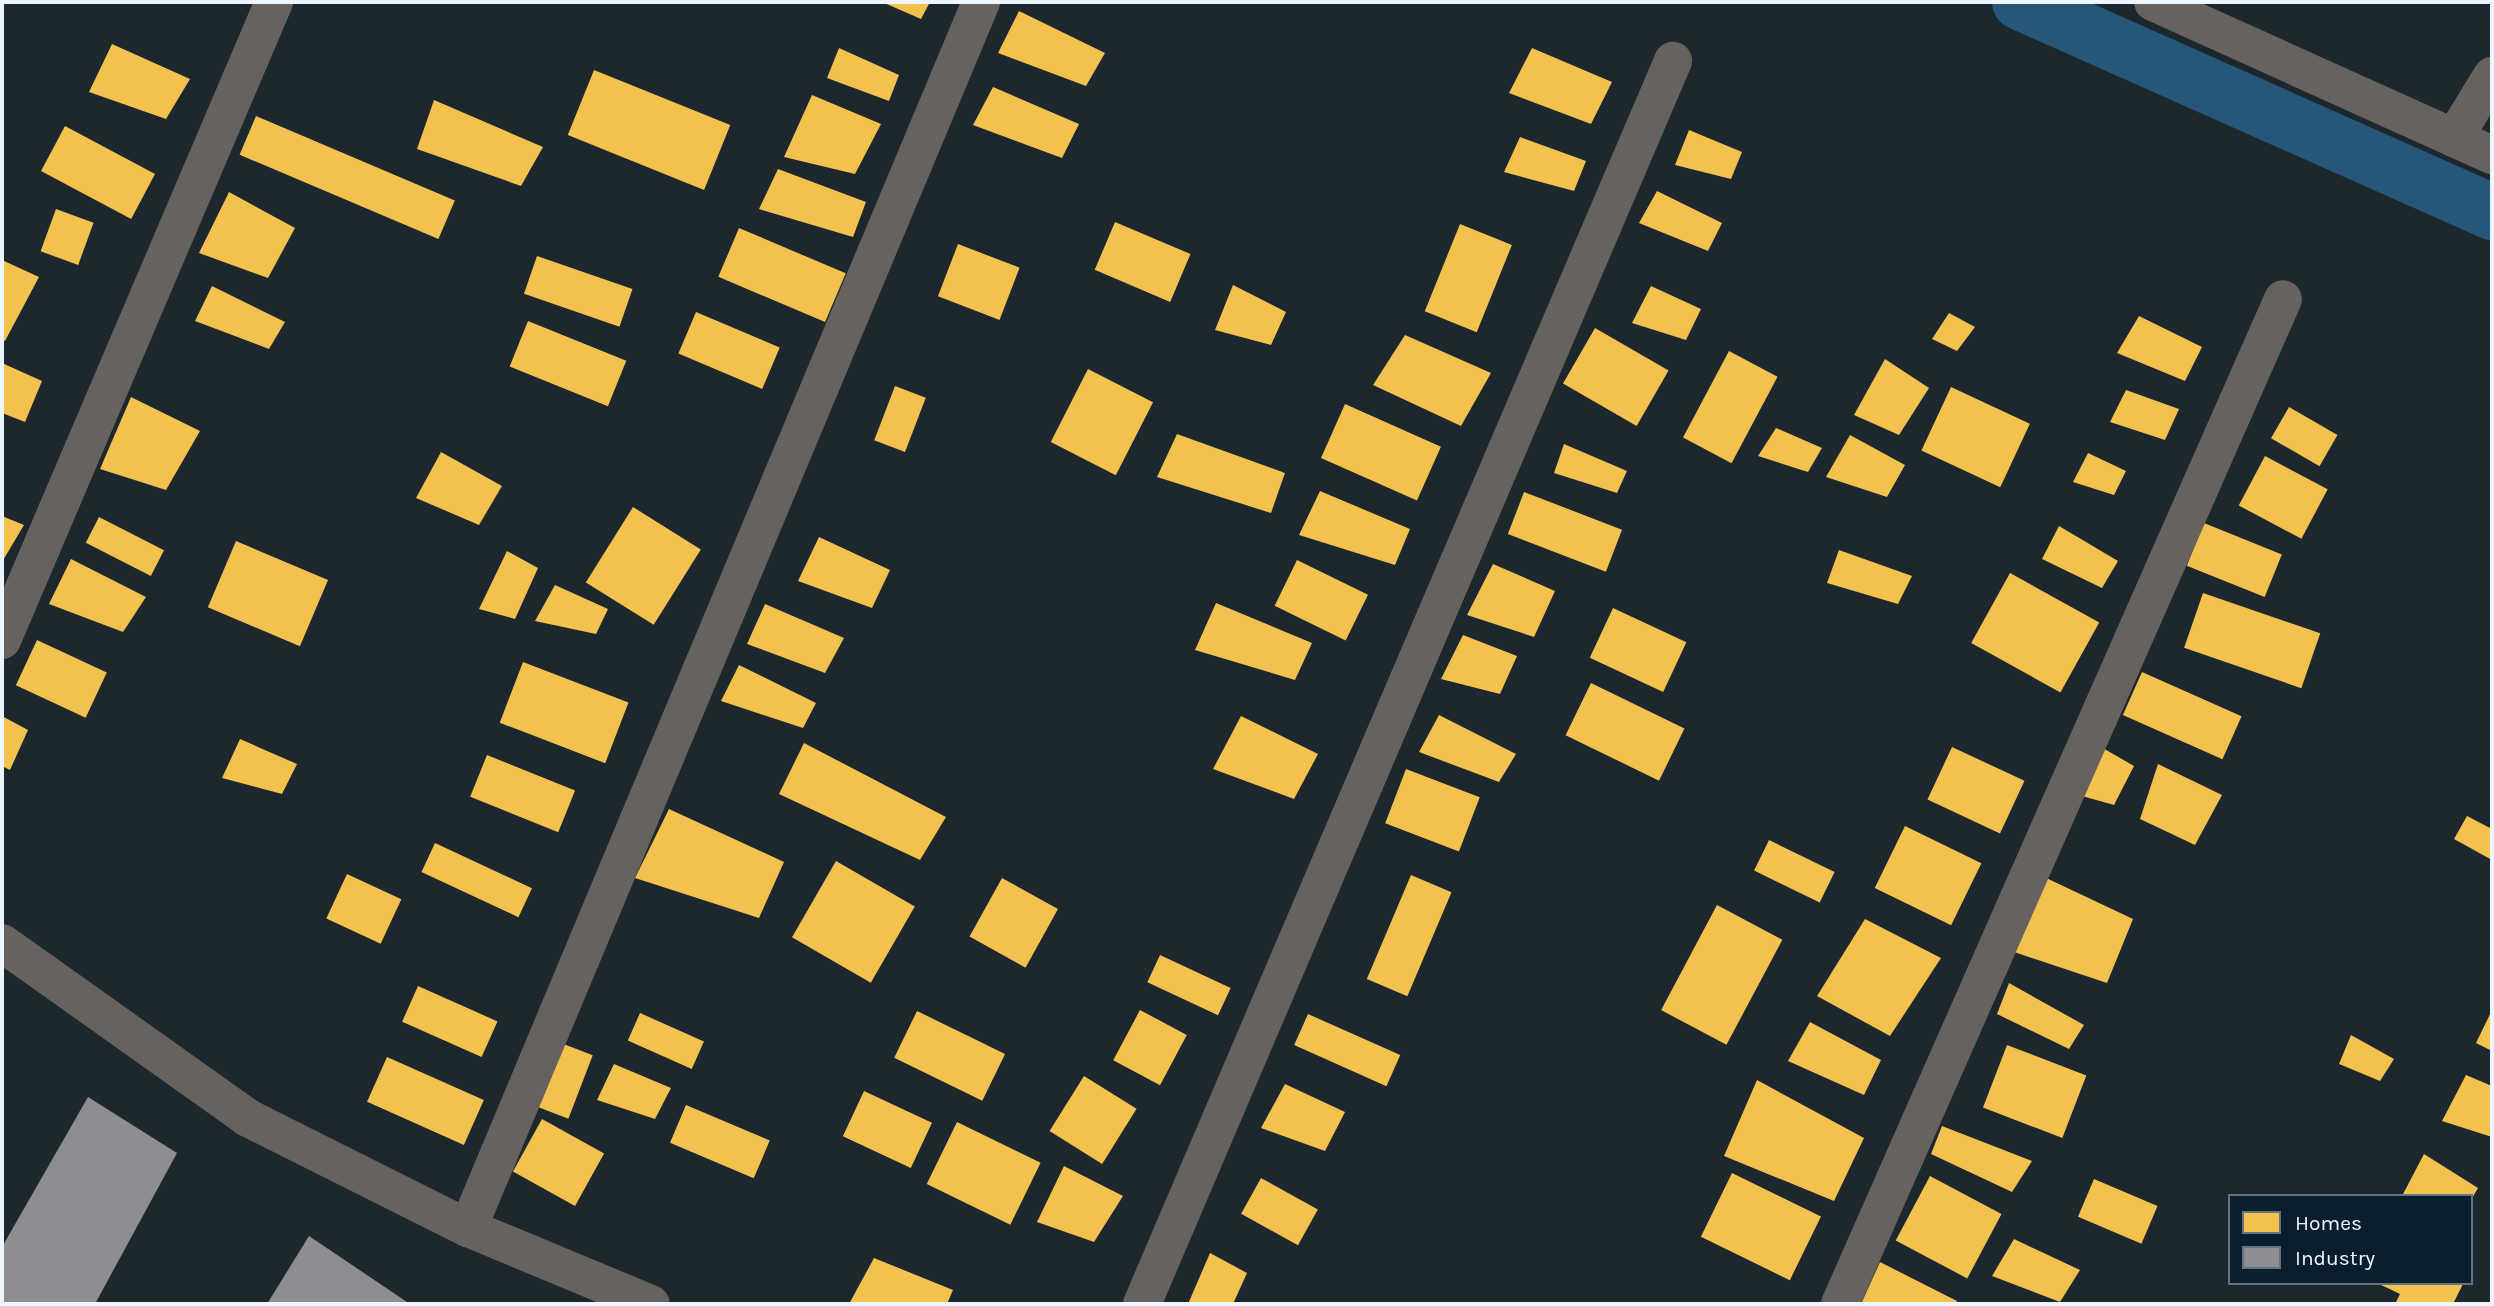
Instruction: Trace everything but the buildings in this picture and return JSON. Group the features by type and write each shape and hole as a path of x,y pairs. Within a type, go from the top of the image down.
{"street":[{"path":"2,640 274,2"},
{"path":"468,1228 981,2"},
{"path":"2153,2 2492,155"},
{"path":"1142,1304 1673,61"},
{"path":"2454,138 2492,76"},
{"path":"1840,1304 2283,299"},
{"path":"2,943 248,1118 468,1228 651,1304"}],"waterway":[{"path":"2020,2 2492,212"}]}
